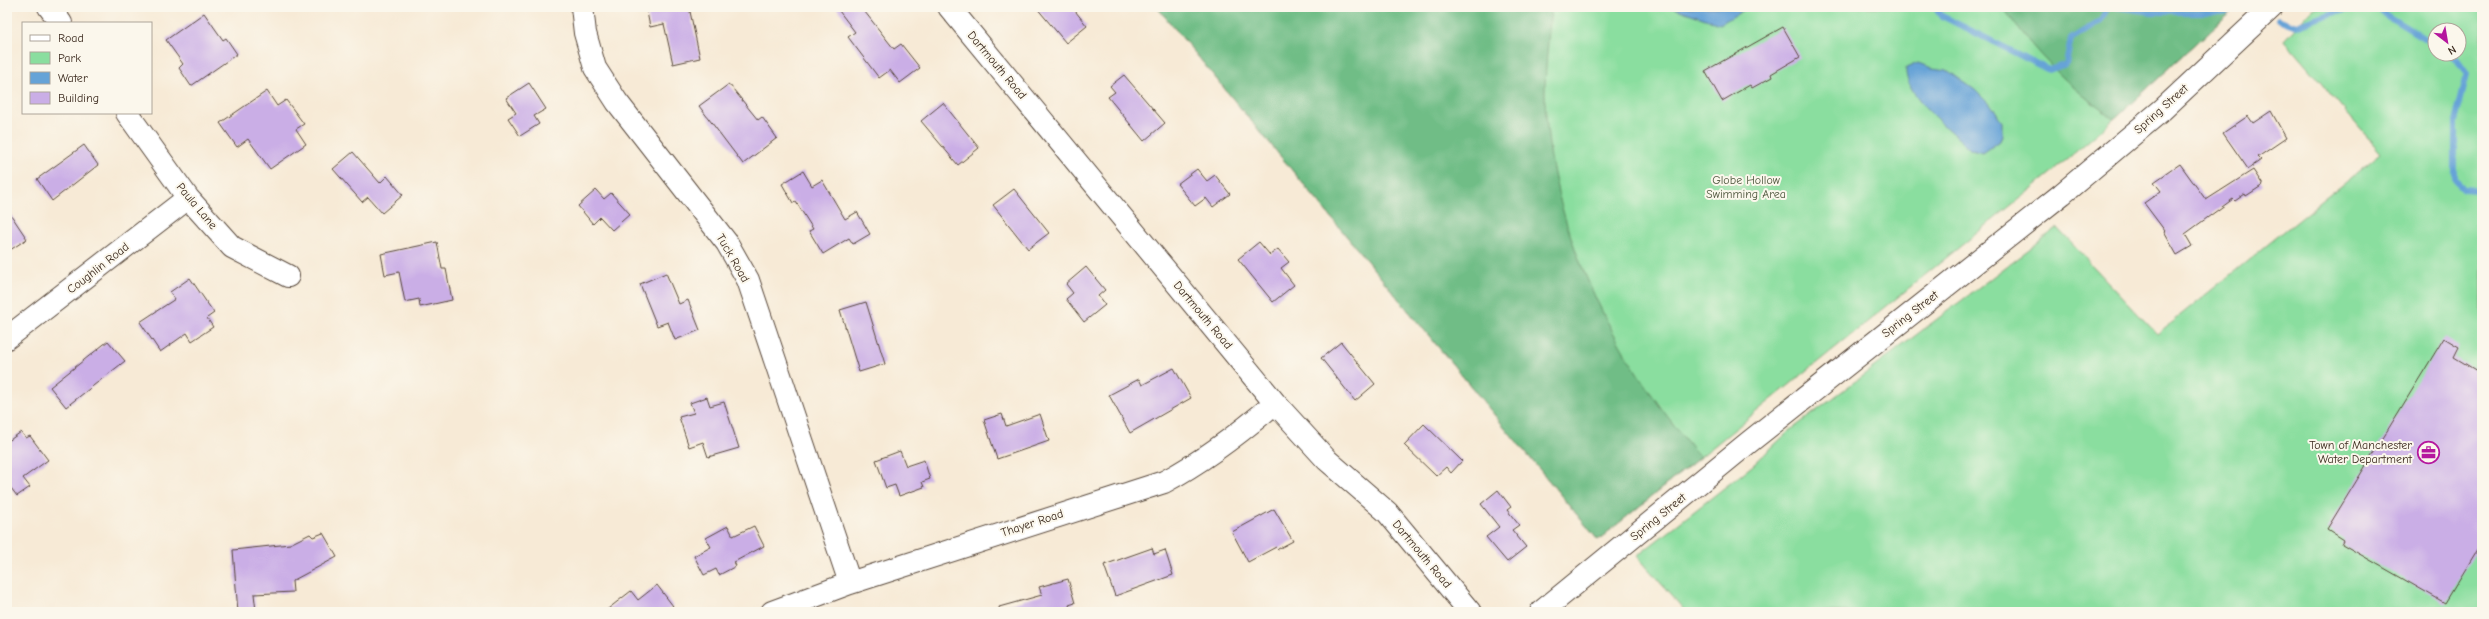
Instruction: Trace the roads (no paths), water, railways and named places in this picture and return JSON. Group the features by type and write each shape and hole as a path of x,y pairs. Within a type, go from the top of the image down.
{"street":[{"path":"49,7 60,22"},
{"name":"Tuck Road","path":"582,7 585,33 595,68 617,102 727,243 748,280 850,583"},
{"name":"Dartmouth Road","path":"949,7 1275,403 1327,460 1387,512 1470,612"},
{"name":"Spring Street","path":"1541,612 1748,443 2062,194 2162,110 2272,7"},
{"name":"Paula Lane","path":"128,114 188,198 232,247 288,276"},
{"name":"Coughlin Road","path":"7,338 188,198"},
{"name":"Thayer Road","path":"772,612 850,583 1164,482 1195,466 1238,435 1275,403"}],"water":[{"path":"1671,7 1749,7 1720,24"},
{"path":"1918,63 1932,68 1947,70 1975,90 1995,110 2002,122 2002,135 2000,141 1983,153 1971,150 1941,123 1920,101 1912,90 1907,79 1906,68"}],"waterway":[{"path":"1935,7 1940,15 2049,70 2066,64 2071,39 2101,20 2108,7"},
{"path":"2117,7 2152,12 2226,12"},
{"path":"2278,19 2296,26 2336,12 2361,7"},
{"path":"2373,7 2427,40"},
{"path":"2458,62 2467,74 2455,122 2455,180 2464,189 2476,190 2482,184"}],"place":[{"name":"Town of Manchester Water Department","path":"2428,452"}],"park label":[{"name":"Globe Hollow Swimming Area","path":"1746,187"}]}
